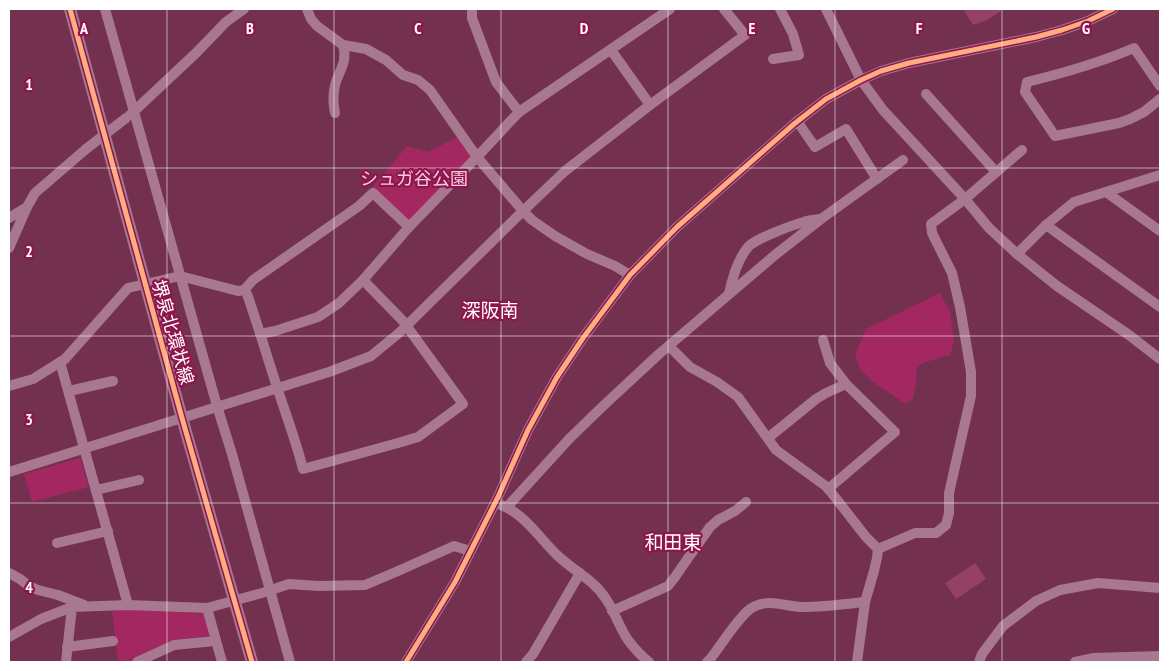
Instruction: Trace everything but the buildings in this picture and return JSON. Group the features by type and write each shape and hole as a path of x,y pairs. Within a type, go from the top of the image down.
{"main road":[{"name":"堺泉北環状線","path":"70,9 182,418 252,662"}],"street":[{"path":"105,9 127,86 130,116 180,276 216,406 232,454 266,591 290,662"},
{"path":"9,248 27,207 35,194 86,149 130,116 226,22 244,9"},
{"path":"307,9 316,26 343,46 366,49 386,60 403,75 418,80 430,90 477,157 522,211 532,220 555,236 587,254 615,266 630,275"},
{"path":"472,9 472,18 496,82 519,112"},
{"path":"9,472 329,372 371,356 408,327 522,211 565,171 745,35 724,9"},
{"path":"773,59 799,55 793,34 780,9"},
{"path":"826,9 861,80 883,110 965,199 989,228 1017,254 1057,286 1129,335 1160,359"},
{"path":"406,662 455,582 528,430 557,377 583,338 630,275 677,226 797,121 826,99 861,80 881,71 909,63 1062,30 1113,9"},
{"path":"260,334 318,317 339,303 363,280 408,227 519,112 611,50 662,11"},
{"path":"335,113 333,105 335,84 343,68 345,52 343,46"},
{"path":"1160,86 1134,48 1065,73 1027,82 1025,92 1055,136 1120,123 1144,112 1160,99"},
{"path":"611,50 650,105"},
{"path":"926,94 996,172"},
{"path":"797,121 815,146 846,129 877,179"},
{"path":"878,549 914,533 936,533 946,525 949,513 949,493 971,396 971,372 952,273 932,233 930,224 965,199 1022,150"},
{"path":"508,507 569,438 669,346 775,255 903,160"},
{"path":"1017,254 1046,225 1074,202 1160,175"},
{"path":"1106,192 1160,231"},
{"path":"9,386 33,379 65,359 128,288 180,276 238,291 244,290 253,280 359,206 373,193 408,227"},
{"path":"9,218 27,207"},
{"path":"730,294 731,282 741,259 747,248 754,241 806,221 821,219"},
{"path":"1046,225 1160,307"},
{"path":"244,290 247,294 292,429 303,469 418,437 463,404 408,327 363,280"},
{"path":"823,340 830,363 846,384 895,432 828,489"},
{"path":"669,346 690,367 717,382 738,397 776,450 828,489 866,537 878,549 878,558 865,602 857,662"},
{"path":"60,362 128,605"},
{"path":"69,391 113,381"},
{"path":"768,438 816,399 846,384"},
{"path":"96,490 139,480"},
{"path":"495,502 508,507 524,520 558,557 595,586 606,599 627,639 649,662"},
{"path":"612,611 668,586 710,527 746,502"},
{"path":"57,543 108,531"},
{"path":"9,624 13,634 72,606 128,605 207,608 289,584 319,586 365,585 454,546 470,551"},
{"path":"9,573 38,590 58,594 87,606"},
{"path":"526,662 534,654 580,573"},
{"path":"979,662 982,654 1003,626 1036,601 1060,590 1098,583 1160,588"},
{"path":"707,662 751,608 773,602 800,607 865,602"},
{"path":"66,662 72,606"},
{"path":"207,608 222,662"},
{"path":"67,646 113,641"},
{"path":"137,662 156,658 174,645 215,641"},
{"path":"1075,662 1094,658 1160,657 1160,662"}],"green space":[{"name":"シュガ谷公園","path":"459,136 470,152 470,159 408,222 372,188 407,146 428,152"},
{"path":"940,293 950,312 954,341 950,355 917,366 913,398 906,404 873,382 860,369 855,355 866,329"},
{"path":"80,458 89,487 32,502 24,474"},
{"path":"128,608 203,614 206,616 211,633 209,636 174,640 124,662 118,662 112,611"}],"shaded area":[{"path":"963,9 1004,9 987,20 973,25"},
{"path":"975,563 986,579 956,599 945,583"}],"cycle path":[{"path":"70,9 182,418 252,662"},
{"path":"406,662 455,582 498,497 528,430 557,377 583,338 630,275 677,227 794,124 826,99 861,80 881,71 909,63 1062,30 1088,21 1113,9"}],"district":[{"name":"深阪南","path":"490,310"},
{"name":"和田東","path":"673,542"}]}
